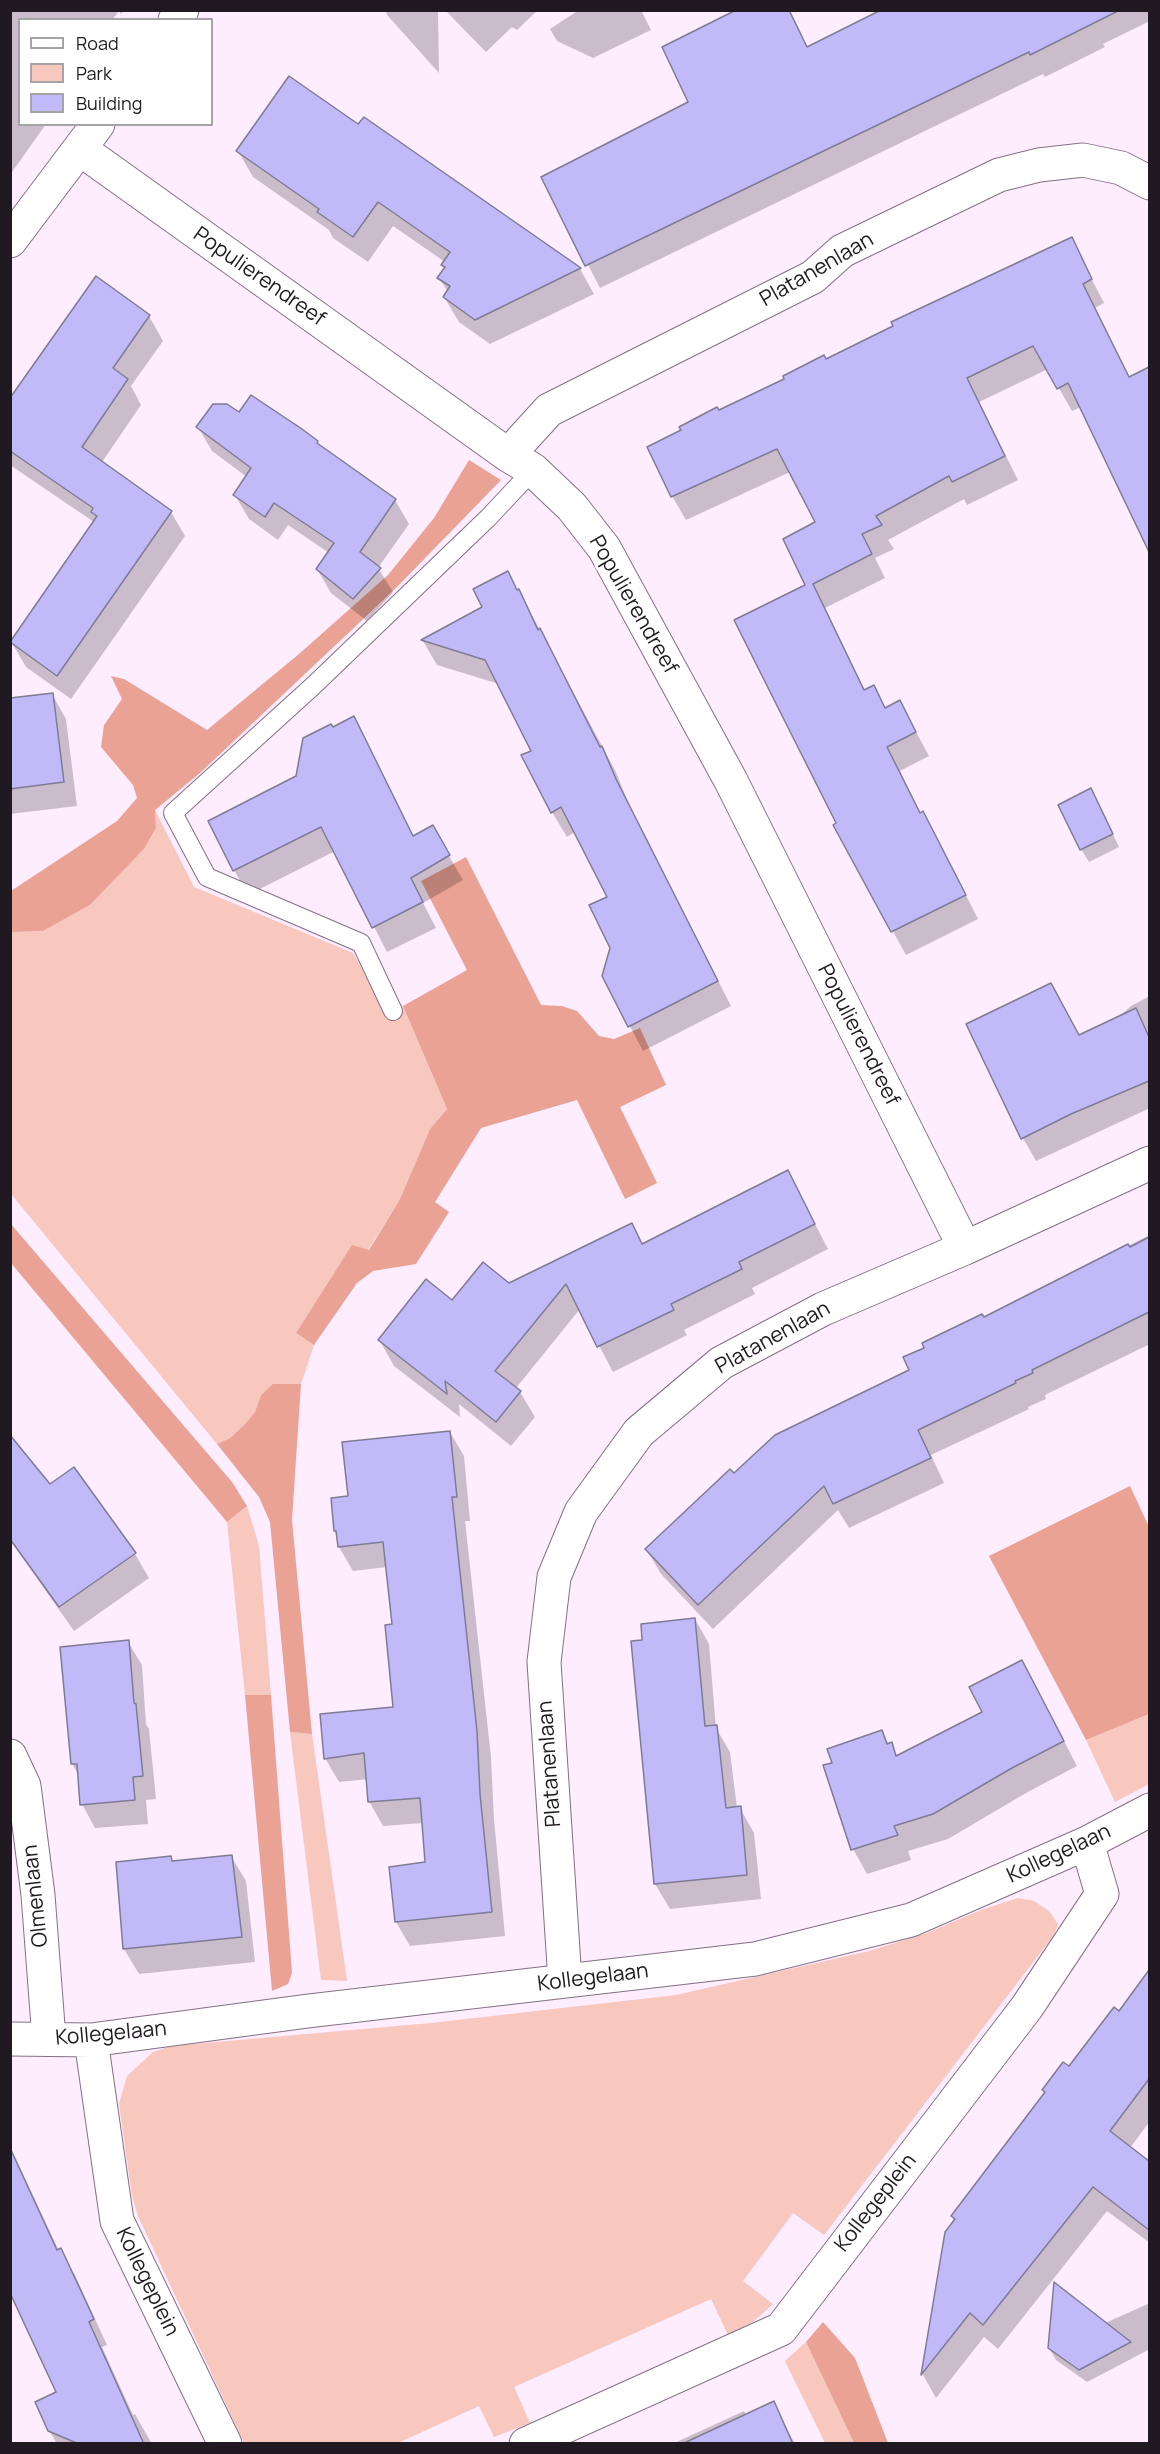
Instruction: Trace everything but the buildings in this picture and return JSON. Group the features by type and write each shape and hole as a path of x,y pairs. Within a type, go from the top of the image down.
{"street":[{"path":"10,241 89,137"},
{"name":"Populierendreef","path":"89,137 521,462 572,507 604,548 731,781 965,1248"},
{"name":"Platanenlaan","path":"521,462 549,410 813,277 842,251 999,175 1039,165 1083,160 1121,168 1149,183"},
{"name":"Platanenlaan","path":"565,1982 544,1662 554,1577 581,1512 639,1432 721,1363 823,1309 965,1248 1149,1163"},
{"name":"Olmenlaan","path":"10,1756 24,1786 38,1895 49,2039"},
{"name":"Kollegelaan","path":"10,2039 91,2040 308,2011 755,1959 911,1920 1087,1843 1149,1810"},
{"name":"Kollegeplein","path":"526,2444 781,2329 1028,2007 1102,1894 1087,1843"},
{"name":"Kollegeplein","path":"91,2040 117,2221 225,2444"}],"lane":[{"path":"393,1011 361,943 207,877 173,813 330,670 489,517 521,462"}],"green space":[{"path":"155,810 194,887 353,953 386,1011 403,1006 447,1109 430,1129 400,1199 368,1250 352,1246 296,1333 314,1345 301,1384 272,1385 261,1395 255,1412 244,1425 230,1438 217,1444 11,1194 10,932 43,931 90,905 144,849 156,828"},
{"path":"247,1506 259,1546 271,1695 245,1695 227,1522"},
{"path":"1149,1714 1149,1784 1115,1802 1086,1740"},
{"path":"290,1732 312,1734 347,1981 321,1980"},
{"path":"1018,1898 1034,1901 1049,1911 1058,1924 1054,1935 824,2235 793,2213 743,2281 773,2304 753,2322 728,2335 711,2299 514,2387 530,2423 494,2437 479,2406 398,2443 244,2443 138,2216 132,2196 119,2104 127,2076 153,2052 171,2046 431,2023 676,1995 869,1951 927,1933 981,1910"},
{"path":"806,2342 854,2443 825,2443 785,2361"}],"shaded area":[{"path":"469,460 501,480 396,588 200,773 155,810 156,828 144,849 90,905 43,931 11,932 11,891 117,821 137,798 133,785 101,747 104,725 122,699 111,676 124,679 207,730 299,654 388,575 434,518"},
{"path":"466,857 541,1005 562,1006 577,1011 599,1036 614,1039 640,1028 666,1085 620,1107 657,1183 625,1199 577,1100 481,1128 435,1202 449,1212 416,1264 373,1271 357,1283 314,1345 296,1333 352,1245 369,1250 400,1199 430,1129 447,1109 403,1006 467,970 421,881"},
{"path":"10,1223 232,1482 247,1506 227,1522 11,1263"},
{"path":"273,1384 301,1384 292,1520 312,1734 290,1732 270,1522 259,1497 217,1444 230,1438 244,1425 255,1412 261,1395"},
{"path":"1130,1486 1149,1527 1149,1714 1086,1740 989,1556"},
{"path":"245,1695 271,1695 292,1973 288,1984 272,1991"},
{"path":"823,2322 855,2358 888,2443 854,2443 806,2342"}]}
